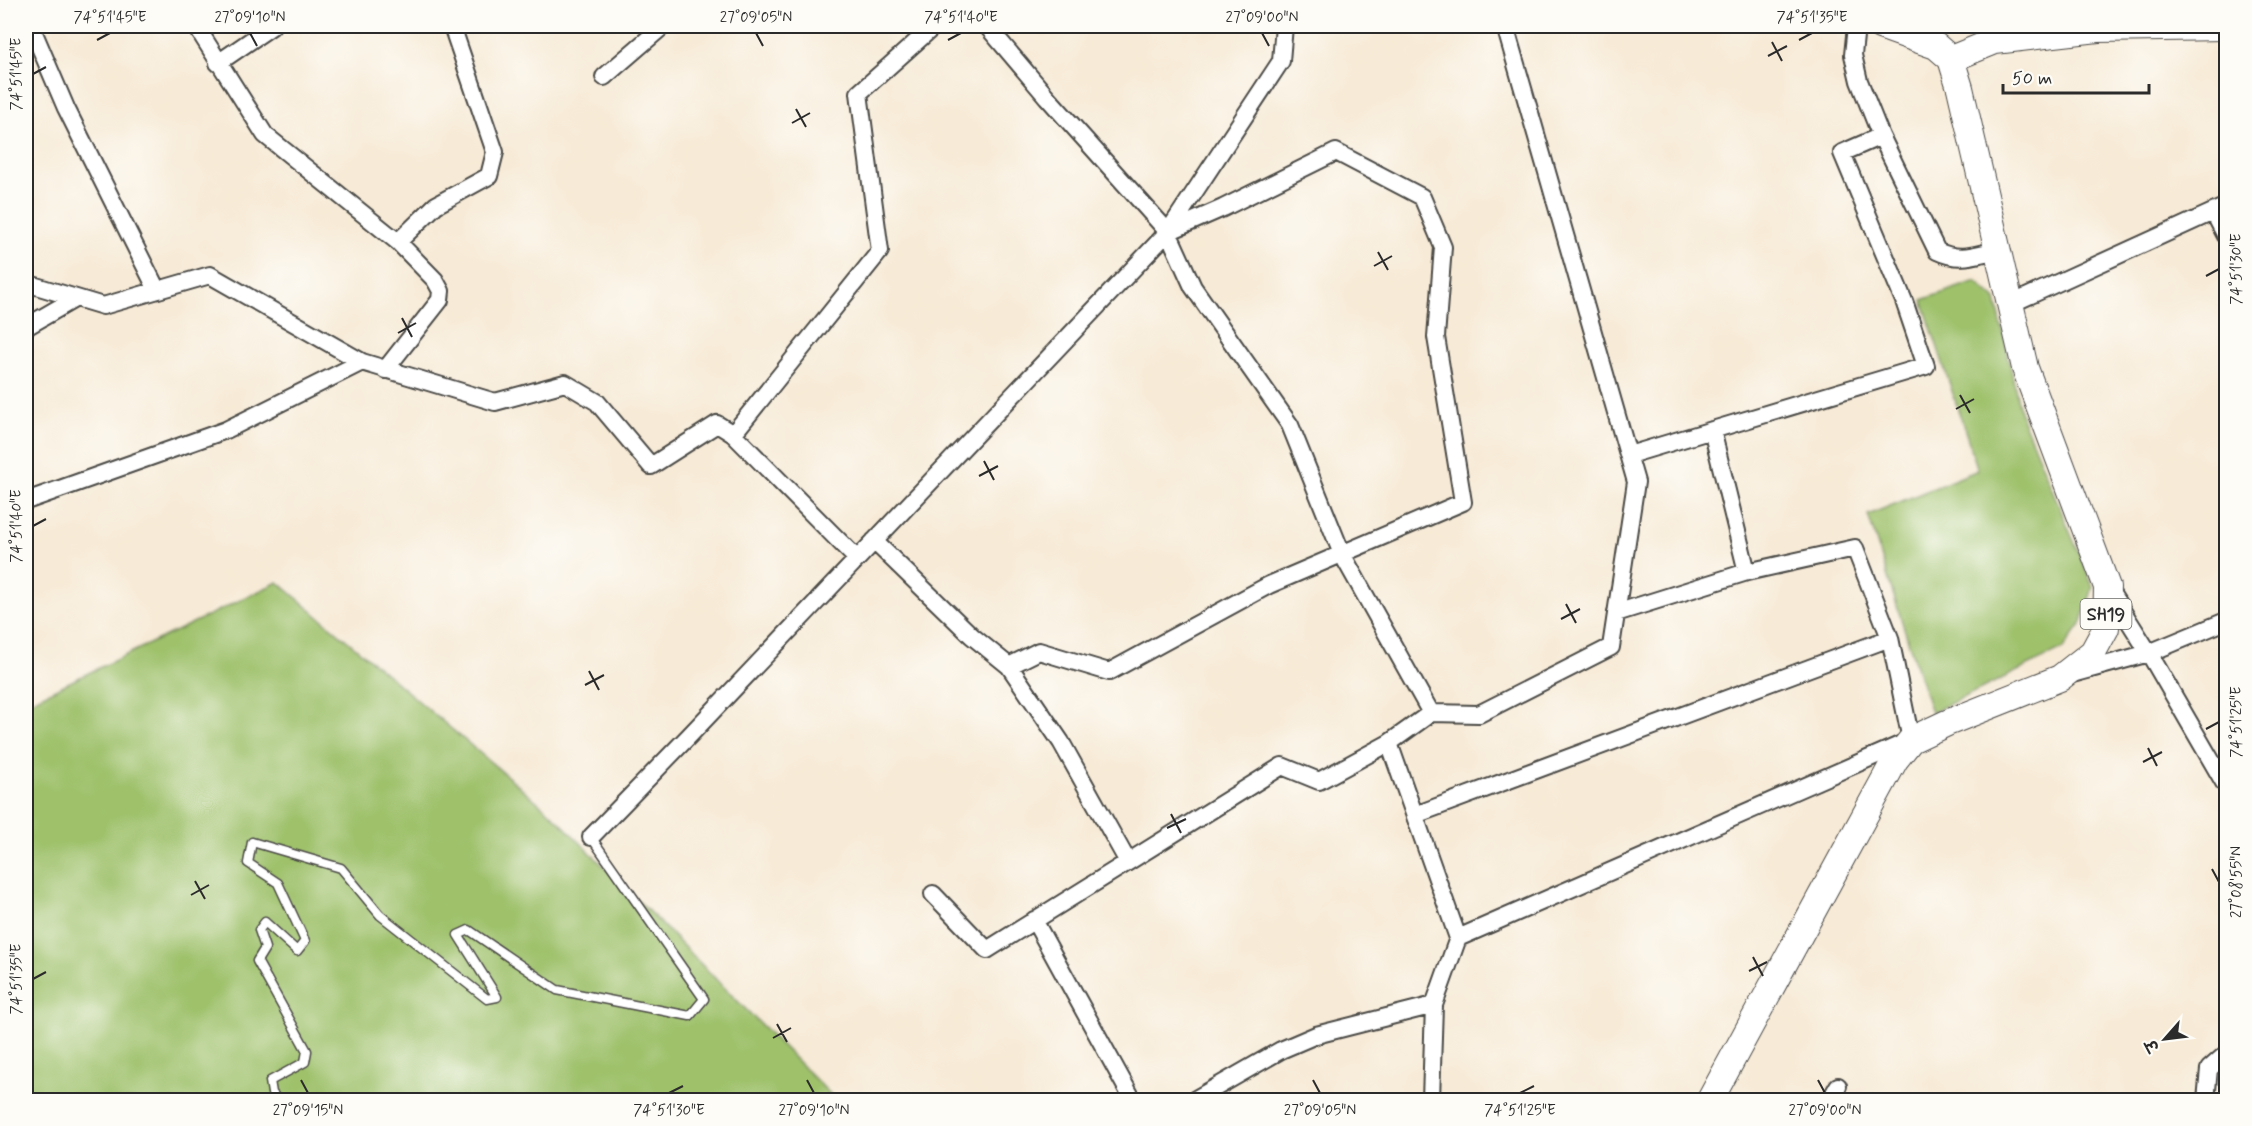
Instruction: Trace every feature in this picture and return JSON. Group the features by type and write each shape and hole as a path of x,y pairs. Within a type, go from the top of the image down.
{"main road":[{"path":"1880,26 1936,46 1951,59 1995,41 2087,31 2226,27"},
{"name":"SH19","path":"1710,1101 1895,760 1911,740 1947,723 2060,678 2093,652 2106,628 2107,587 2025,368 1960,88 1951,59"}],"street":[{"path":"31,26 66,108 157,290"},
{"path":"196,26 265,135 398,242 435,280 441,291 440,300 385,370"},
{"path":"218,63 272,26"},
{"path":"398,242 436,205 489,177 495,152 452,26"},
{"path":"604,77 663,26"},
{"path":"733,434 880,251 859,93 934,26"},
{"path":"987,26 1047,97 1168,231 1193,286 1290,425 1342,554 1431,713"},
{"path":"591,837 1168,231 1281,61 1284,26"},
{"path":"933,894 987,950 1282,766 1319,781 1389,742 1431,713 1479,714 1611,647 1636,483 1505,26"},
{"path":"1856,26 1853,55 1859,81 1881,136 1937,251 1951,257 1965,257 1998,250"},
{"path":"1629,455 1926,366 1905,301 1842,153 1881,136"},
{"path":"1009,666 1039,651 1109,672 1269,585 1463,502 1436,337 1443,247 1422,197 1336,152 1223,208 1168,231"},
{"path":"2011,304 2220,210 2226,236"},
{"path":"26,283 103,306 210,275 362,362 385,370 495,402 564,383 597,402 651,466 717,424 733,434 857,560"},
{"path":"26,327 76,298"},
{"path":"26,501 226,430 362,362"},
{"path":"1712,430 1747,572"},
{"path":"874,541 972,636 1009,666 1061,742 1128,862"},
{"path":"1458,938 1911,740 1890,638 1855,548 1747,572 1616,613"},
{"path":"2107,587 2149,652 2226,786"},
{"path":"2060,678 2149,652 2226,621"},
{"path":"1415,815 1890,638"},
{"path":"1389,742 1458,938 1434,1005 1431,1101"},
{"path":"1034,920 1133,1101"},
{"path":"1194,1101 1281,1050 1316,1035 1434,1005"},
{"path":"2206,1101 2209,1069 2226,1054"}],"lane":[{"path":"278,1101 272,1093 270,1081 305,1062 308,1051 257,961 265,948 258,930 265,922 297,951 305,941 278,883 248,863 252,842 340,867 380,915 488,999 497,997 458,934 469,930 557,990 690,1016 704,999 591,837"}],"green space":[{"path":"1976,281 1996,300 2021,415 2093,587 2081,625 2063,649 1931,713 1868,515 1978,470 1922,300"},
{"path":"278,582 552,814 836,1100 26,1100 26,703"}]}
